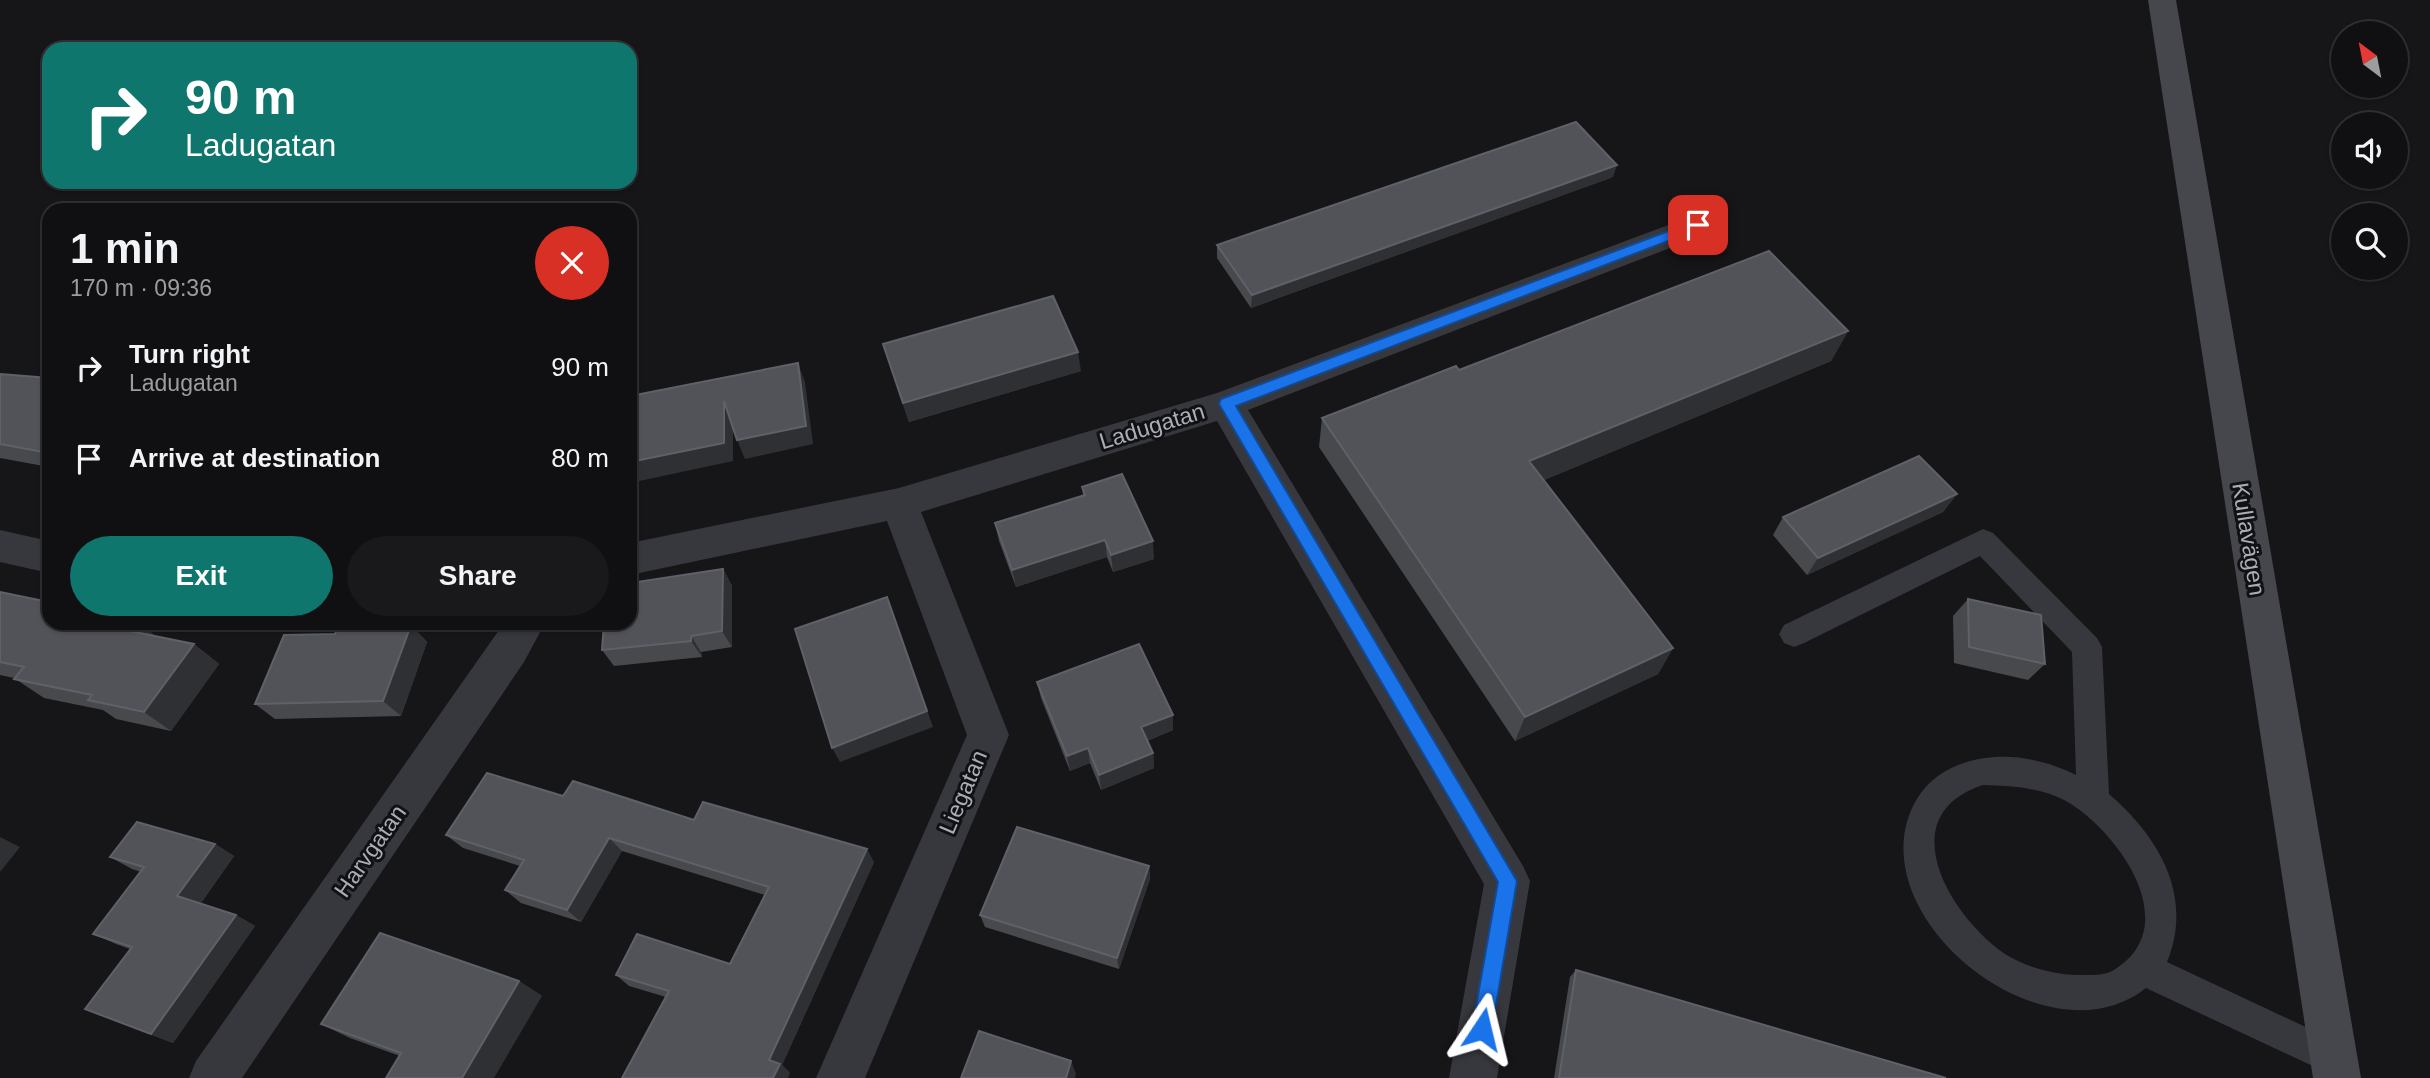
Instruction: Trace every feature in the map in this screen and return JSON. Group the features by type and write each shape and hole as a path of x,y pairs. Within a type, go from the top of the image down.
{"street":[{"name":"Kullavägen","path":"2162,0 2335,1068"},
{"name":"Ladugatan","path":"637,558 899,503 1226,404 1698,225"},
{"path":"1226,404 1507,881 1473,1078"},
{"name":"Liegatan","path":"840,1078 988,735 899,503"},
{"path":"0,546 42,555"},
{"name":"Harvgatan","path":"213,1078 521,630"}],"lane":[{"path":"1794,634 1983,541 2087,647 2093,801"},
{"path":"1983,771 2020,771 2057,781 2093,801 2125,830 2149,865 2162,903 2160,939 2144,969 2116,988 2077,993 2034,986 1992,965 1957,934 1932,900 1920,863 1919,829 1931,802 1954,782 1983,771"},
{"path":"2144,969 2335,1068"}],"building":[{"path":"1576,122 1617,165 1252,295 1217,245"},
{"path":"1769,251 1848,331 1529,461 1673,648 1525,717 1322,418 1456,366 1459,370"},
{"path":"1053,296 1078,352 903,403 883,344"},
{"path":"798,363 806,426 737,440 724,401 724,443 637,461 637,395"},
{"path":"0,374 42,377 42,452 0,444"},
{"path":"1919,456 1957,494 1818,558 1783,517"},
{"path":"1122,474 1153,541 1111,555 1105,540 1012,570 995,523 1085,495 1082,487"},
{"path":"723,569 722,631 691,636 691,641 602,650 603,630 637,630 637,582"},
{"path":"0,592 42,601 42,630 125,630 194,644 144,712 88,700 92,695 14,679 24,667 0,662"},
{"path":"887,597 927,711 832,748 795,629"},
{"path":"1968,599 2041,615 2045,664 1969,647"},
{"path":"336,630 409,630 383,701 255,704 284,635 335,634"},
{"path":"1139,644 1173,715 1141,727 1153,753 1099,775 1088,748 1067,756 1037,682"},
{"path":"487,773 563,796 573,781 694,820 703,802 867,849 769,1060 780,1064 773,1078 622,1078 669,991 616,975 637,934 730,964 769,887 609,838 567,910 505,890 524,860 446,835"},
{"path":"137,822 215,844 177,896 236,915 151,1034 85,1009 132,947 93,934 144,867 110,857"},
{"path":"1017,827 1149,866 1117,958 980,915"},
{"path":"380,933 519,981 462,1078 386,1078 401,1053 321,1024"},
{"path":"1576,970 1946,1078 1559,1078"},
{"path":"979,1031 1071,1061 1066,1078 961,1078"}],"route":[{"path":"1482,1029 1507,881 1226,404 1698,225"}]}
